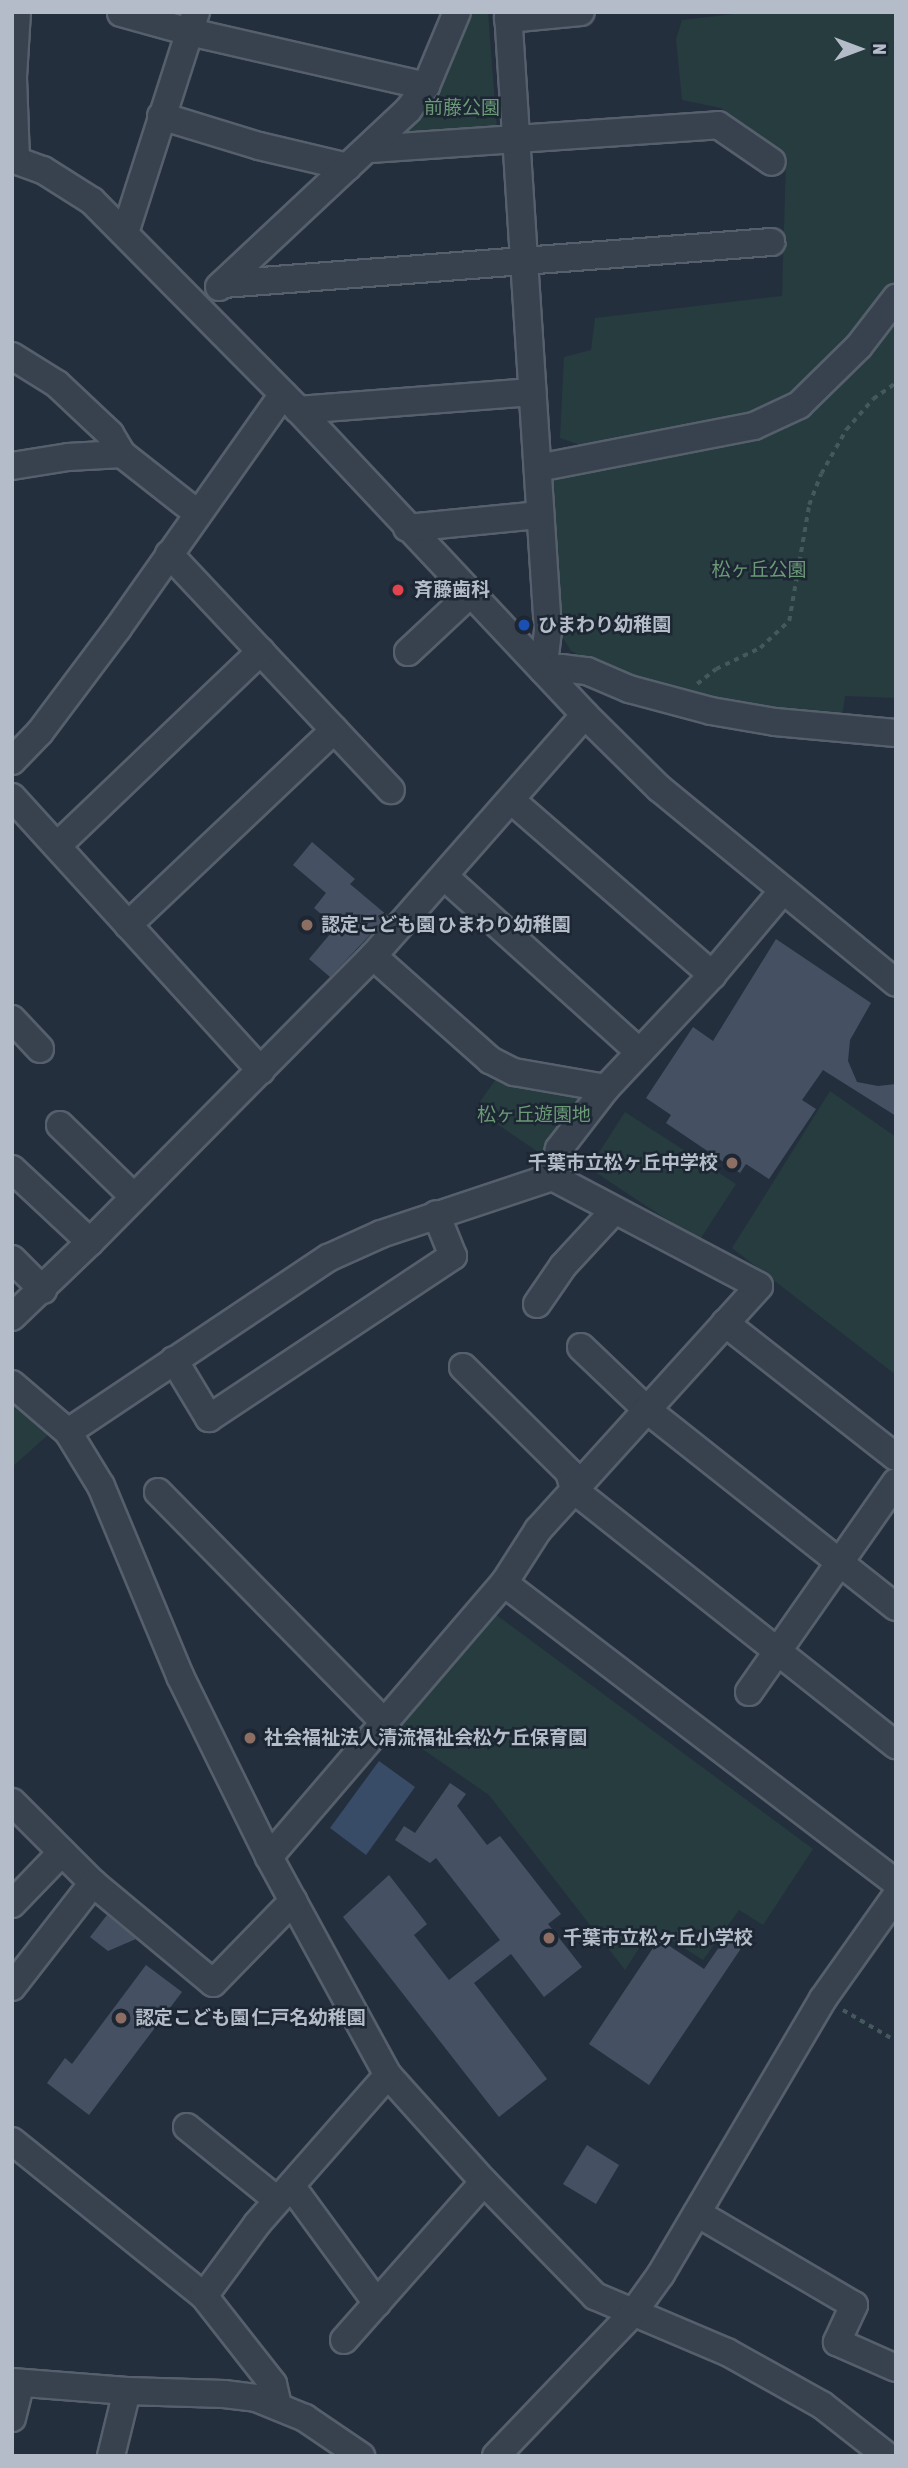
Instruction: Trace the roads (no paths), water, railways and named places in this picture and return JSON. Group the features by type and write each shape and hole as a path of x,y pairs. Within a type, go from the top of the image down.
{"street":[{"path":"18,12 13,77 14,160 66,183 125,233 291,402 585,716 659,788 782,892 896,983"},
{"path":"197,306 370,149 408,110 426,86 457,12"},
{"path":"543,670 548,631 508,16 581,12"},
{"path":"121,13 193,22 426,86"},
{"path":"125,233 193,22"},
{"path":"161,116 259,146 348,167"},
{"path":"370,149 718,125 772,162"},
{"path":"223,284 771,242"},
{"path":"538,468 754,426 799,405 859,346 896,298"},
{"path":"12,356 57,384 110,434 122,454 197,513"},
{"path":"12,761 40,732 118,628 197,513 291,402 532,392"},
{"path":"12,466 68,457 122,454"},
{"path":"407,528 540,515"},
{"path":"169,554 391,790"},
{"path":"408,652 470,594"},
{"path":"57,846 261,652"},
{"path":"543,670 561,668 587,671 673,702 775,722 896,733"},
{"path":"12,1317 43,1290 373,956 585,716"},
{"path":"128,925 334,730"},
{"path":"12,797 261,1071"},
{"path":"511,800 712,975"},
{"path":"445,877 638,1051"},
{"path":"552,1177 559,1149 606,1088 712,975 782,892"},
{"path":"373,956 490,1060 514,1072 606,1088"},
{"path":"12,1018 40,1049"},
{"path":"60,1125 134,1197"},
{"path":"12,1169 90,1242"},
{"path":"68,1433 328,1258 381,1234 436,1214 552,1177 613,1212 759,1286 538,1530 504,1583 269,1857"},
{"path":"537,1304 562,1266 613,1212"},
{"path":"174,1360 209,1418 453,1256 436,1214"},
{"path":"12,1259 43,1290"},
{"path":"725,1323 896,1457"},
{"path":"581,1348 646,1409 896,1607"},
{"path":"463,1367 569,1472 574,1490 896,1745"},
{"path":"12,1384 68,1433 101,1486 155,1620 269,1857 388,2075 484,2182 595,2296 727,2352 751,2365 822,2405 887,2456"},
{"path":"749,1692 896,1482"},
{"path":"158,1492 383,1721"},
{"path":"504,1583 896,1883"},
{"path":"12,1802 93,1883 213,1983 293,1901"},
{"path":"12,1904 62,1852"},
{"path":"12,1987 93,1883"},
{"path":"510,2451 633,2313 697,2213 823,1999 896,1896"},
{"path":"204,2296 285,2194 388,2075"},
{"path":"187,2127 285,2194 377,2303"},
{"path":"12,2141 204,2296 273,2384 278,2406"},
{"path":"344,2340 484,2182"},
{"path":"697,2213 853,2305 837,2342 896,2368"},
{"path":"12,2418 17,2382 127,2391 224,2394 278,2406 304,2418 361,2456"},
{"path":"111,2456 127,2391"}],"water":[{"path":"379,1761 415,1787 366,1855 330,1828"}],"place":[{"name":"斉藤歯科","path":"398,590"},
{"name":"ひまわり幼稚園","path":"524,625"},
{"name":"認定こども園 ひまわり幼稚園","path":"307,925"},
{"name":"千葉市立松ヶ丘中学校","path":"732,1163"},
{"name":"社会福祉法人清流福祉会松ケ丘保育園","path":"250,1738"},
{"name":"千葉市立松ヶ丘小学校","path":"549,1938"},
{"name":"認定こども園 仁戸名幼稚園","path":"121,2018"}],"park label":[{"name":"前藤公園","path":"462,108"},
{"name":"松ヶ丘公園","path":"759,570"},
{"name":"松ヶ丘遊園地","path":"534,1115"}]}
